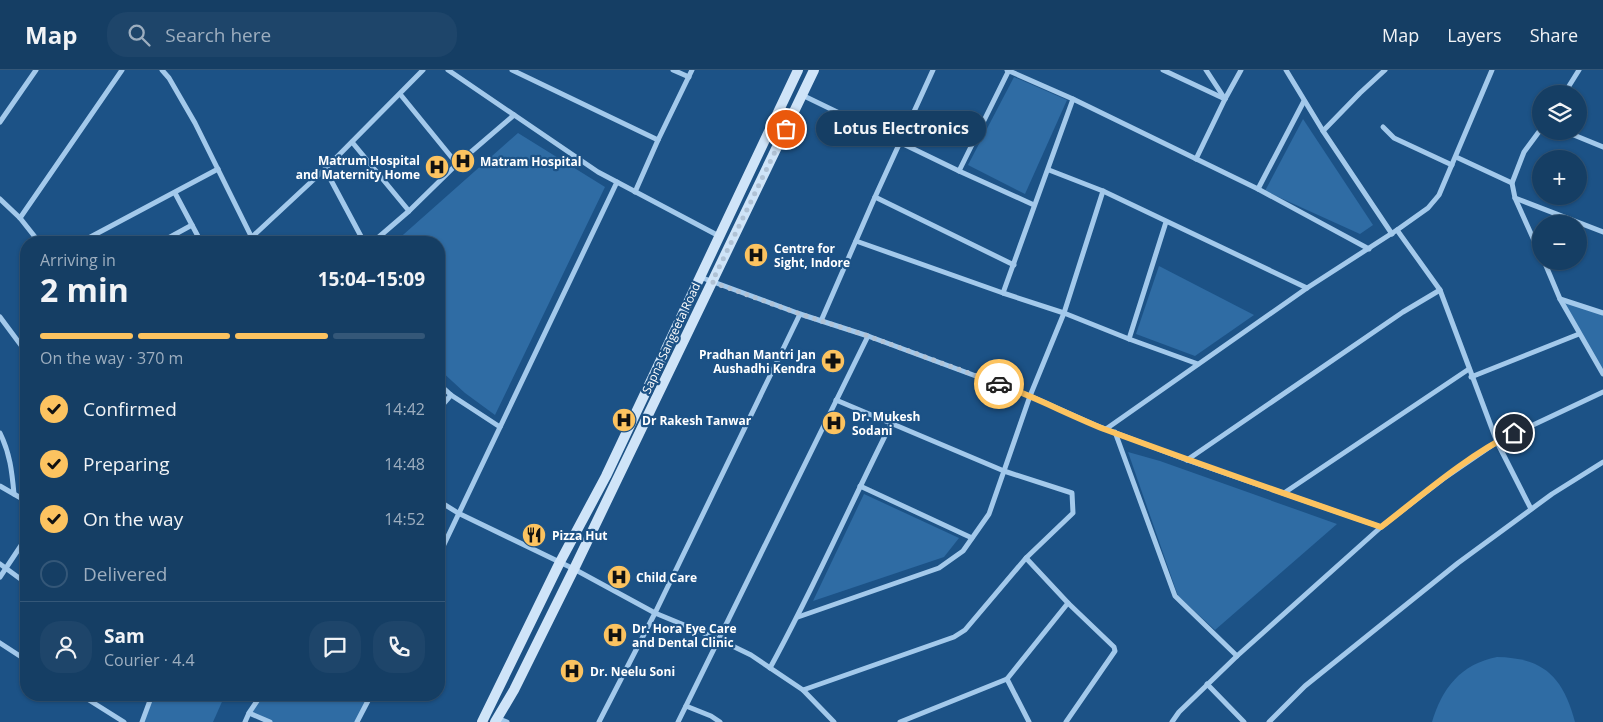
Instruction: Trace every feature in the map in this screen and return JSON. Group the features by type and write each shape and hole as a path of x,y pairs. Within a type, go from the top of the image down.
{"main road":[{"name":"Sapna Sangeeta Road","path":"482,722 560,562 606,476 798,70"},
{"name":"Sapna Sangeeta Road","path":"500,721 814,70"}],"street":[{"path":"0,122 36,70"},
{"path":"20,218 122,70"},
{"path":"162,70 169,78 195,123 251,236"},
{"path":"257,236 423,70"},
{"path":"448,70 598,172 719,236"},
{"path":"512,70 658,140"},
{"path":"673,70 689,77"},
{"path":"635,192 692,70"},
{"path":"821,321 875,197 934,70"},
{"path":"959,171 1008,70 1258,189 1369,249"},
{"path":"1163,70 1225,99"},
{"path":"1206,70 1225,99"},
{"path":"1196,159 1241,70"},
{"path":"1286,70 1323,131 1394,232 1440,290 1497,442 1531,509"},
{"path":"1323,131 1385,70"},
{"path":"1106,429 1306,288 1369,249 1428,208 1439,195 1492,70"},
{"path":"1570,85 1580,70"},
{"path":"400,94 457,164"},
{"path":"802,95 1034,205"},
{"path":"1003,293 1073,100"},
{"path":"1258,189 1304,101"},
{"path":"380,236 409,211 457,164 514,115"},
{"path":"1383,127 1394,138 1452,166"},
{"path":"1532,235 1516,198 1512,183 1524,152 1533,140"},
{"path":"1586,140 1603,147"},
{"path":"352,142 409,211"},
{"path":"1456,157 1512,183"},
{"path":"93,236 218,169"},
{"path":"325,169 360,236"},
{"path":"1049,170 1103,191 1306,288"},
{"path":"445,542 617,182"},
{"path":"798,617 939,568 963,551 989,514 1030,396 1064,313 1103,191"},
{"path":"175,193 198,236"},
{"path":"875,197 1014,265"},
{"path":"1516,198 1603,232"},
{"path":"0,199 20,218 34,236"},
{"path":"1129,339 1166,222"},
{"path":"172,236 192,225"},
{"path":"856,240 1064,313 1198,364"},
{"path":"1548,270 1560,299 1603,374"},
{"path":"700,277 1030,396 1106,429 1188,460 1381,527"},
{"path":"1188,460 1403,312 1440,290"},
{"path":"1560,299 1603,313"},
{"path":"599,722 655,613 800,314"},
{"path":"0,317 20,344"},
{"path":"1472,377 1579,334"},
{"path":"678,722 868,336"},
{"path":"1284,493 1469,369"},
{"path":"445,390 500,427"},
{"path":"1172,722 1179,712 1237,656 1381,527 1443,479 1497,442 1603,392"},
{"path":"445,402 451,395"},
{"path":"803,690 954,637 965,630 1026,558 1073,513 1072,493 1004,470 836,400"},
{"path":"770,668 798,617 891,424"},
{"path":"1114,432 1175,596 1237,656"},
{"path":"0,433 12,463 14,494"},
{"path":"1270,722 1305,686 1458,563 1552,494 1603,462"},
{"path":"0,486 20,498"},
{"path":"860,486 972,538"},
{"path":"445,504 458,513 574,569 655,613 751,655 803,690 834,722"},
{"path":"0,577 20,547"},
{"path":"1026,558 1068,603 1114,647 1115,651 1066,722"},
{"path":"0,564 20,578"},
{"path":"900,722 1007,679 1068,603"},
{"path":"0,643 20,656"},
{"path":"1007,679 1029,722"},
{"path":"1207,684 1244,722"},
{"path":"91,701 124,722"},
{"path":"142,722 150,701"},
{"path":"245,722 257,701"},
{"path":"357,722 369,701"},
{"path":"686,706 711,716 720,722"},
{"path":"249,713 270,722"}],"shaded area":[{"path":"1014,77 1067,100 1025,194 968,165"},
{"path":"1303,119 1373,225 1360,234 1265,191"},
{"path":"518,133 605,187 495,415 465,393 445,375 445,236 402,236"},
{"path":"1159,266 1254,315 1195,356 1136,334"},
{"path":"1560,299 1603,313 1603,374"},
{"path":"1128,452 1160,461 1337,524 1215,630 1178,596"},
{"path":"864,494 959,538 944,557 813,601"},
{"path":"1497,657 1528,661 1550,673 1564,693 1575,722 1432,722 1441,698 1455,679 1473,665"},
{"path":"150,701 222,701 213,722 142,722"},
{"path":"257,701 368,701 357,722 270,722 249,713"}],"way so far":[{"path":"786,129 712,282 999,384"}],"place":[{"name":"Lotus Electronics","path":"786,129"},
{"name":"Matram Hospital","path":"463,161"},
{"name":"Matrum Hospital and Maternity Home","path":"437,167"},
{"name":"Centre for Sight, Indore","path":"756,255"},
{"name":"Pradhan Mantri Jan Aushadhi Kendra","path":"833,361"},
{"name":"Dr Rakesh Tanwar","path":"624,420"},
{"name":"Dr. Mukesh Sodani","path":"834,423"},
{"name":"Pizza Hut","path":"534,535"},
{"name":"Child Care","path":"619,577"},
{"name":"Dr. Hora Eye Care and Dental Clinic","path":"615,635"},
{"name":"Dr. Neelu Soni","path":"572,671"}],"route":[{"path":"999,384 1095,425 1188,460 1381,527 1443,479 1497,442 1514,433"}]}
